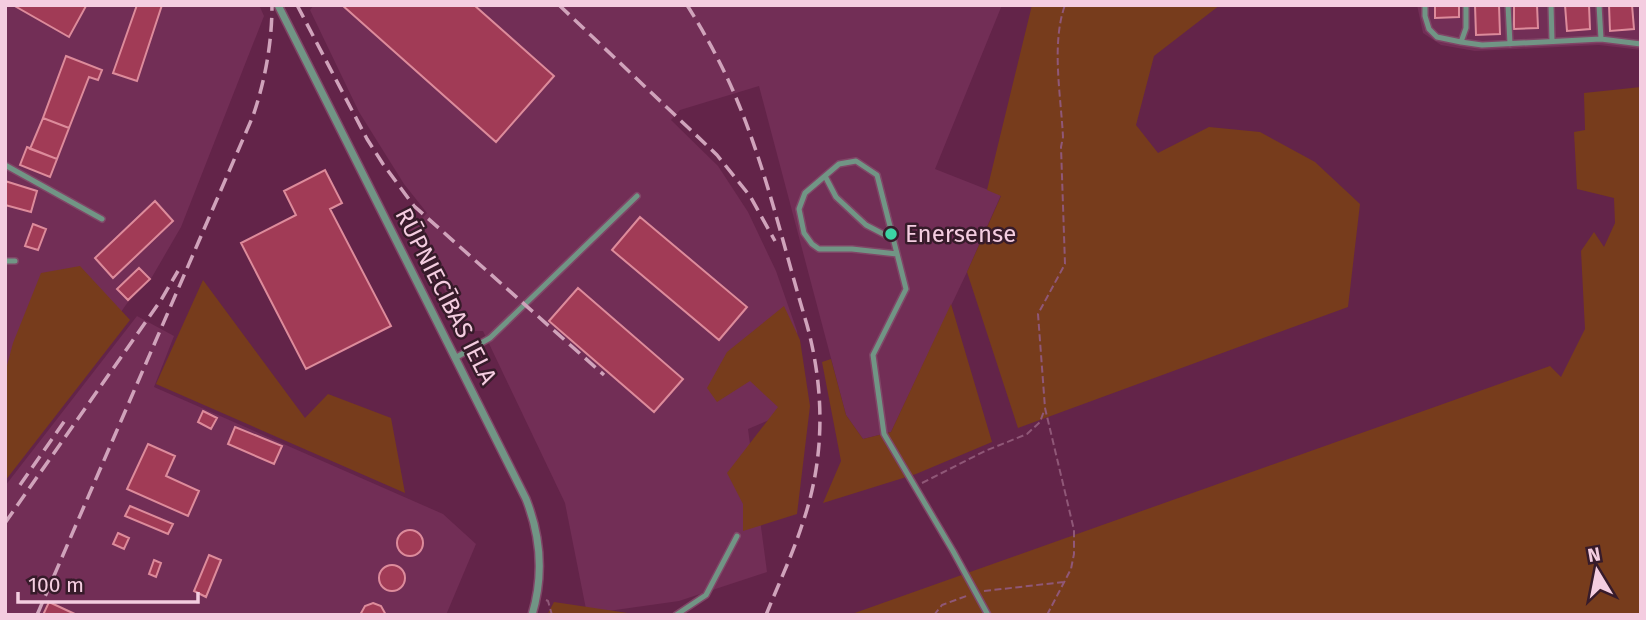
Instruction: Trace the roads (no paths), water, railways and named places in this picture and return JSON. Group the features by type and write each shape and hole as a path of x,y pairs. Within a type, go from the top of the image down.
{"street":[{"name":"RŪPNIECĪBAS IELA","path":"278,5 531,513 540,555 537,598 532,615"}],"lane":[{"path":"1425,5 1429,29 1437,37 1461,42 1482,45 1601,39 1641,44"},
{"path":"1461,42 1466,28 1466,5"},
{"path":"1508,5 1510,44"},
{"path":"1551,5 1552,41"},
{"path":"1599,5 1601,39"},
{"path":"897,254 852,249 819,249 804,233 799,209 805,193 839,164 856,161 877,175 906,289 873,355 884,434 988,615"},
{"path":"5,166 102,219"},
{"path":"825,176 836,197 866,225 894,239"},
{"path":"455,358 490,338 637,196"},
{"path":"5,261 15,261"},
{"path":"677,615 706,594 737,536"}],"railway":[{"path":"37,615 253,116 267,62 272,5"},
{"path":"297,5 367,139 414,206 604,375"},
{"path":"559,5 717,155 750,196 775,241"},
{"path":"687,5 722,66 749,132 807,325 817,375 820,425 810,500 766,615"},
{"path":"5,523 161,300 178,271"},
{"path":"20,485 66,419"}],"place":[{"name":"Enersense","path":"891,234"}]}
